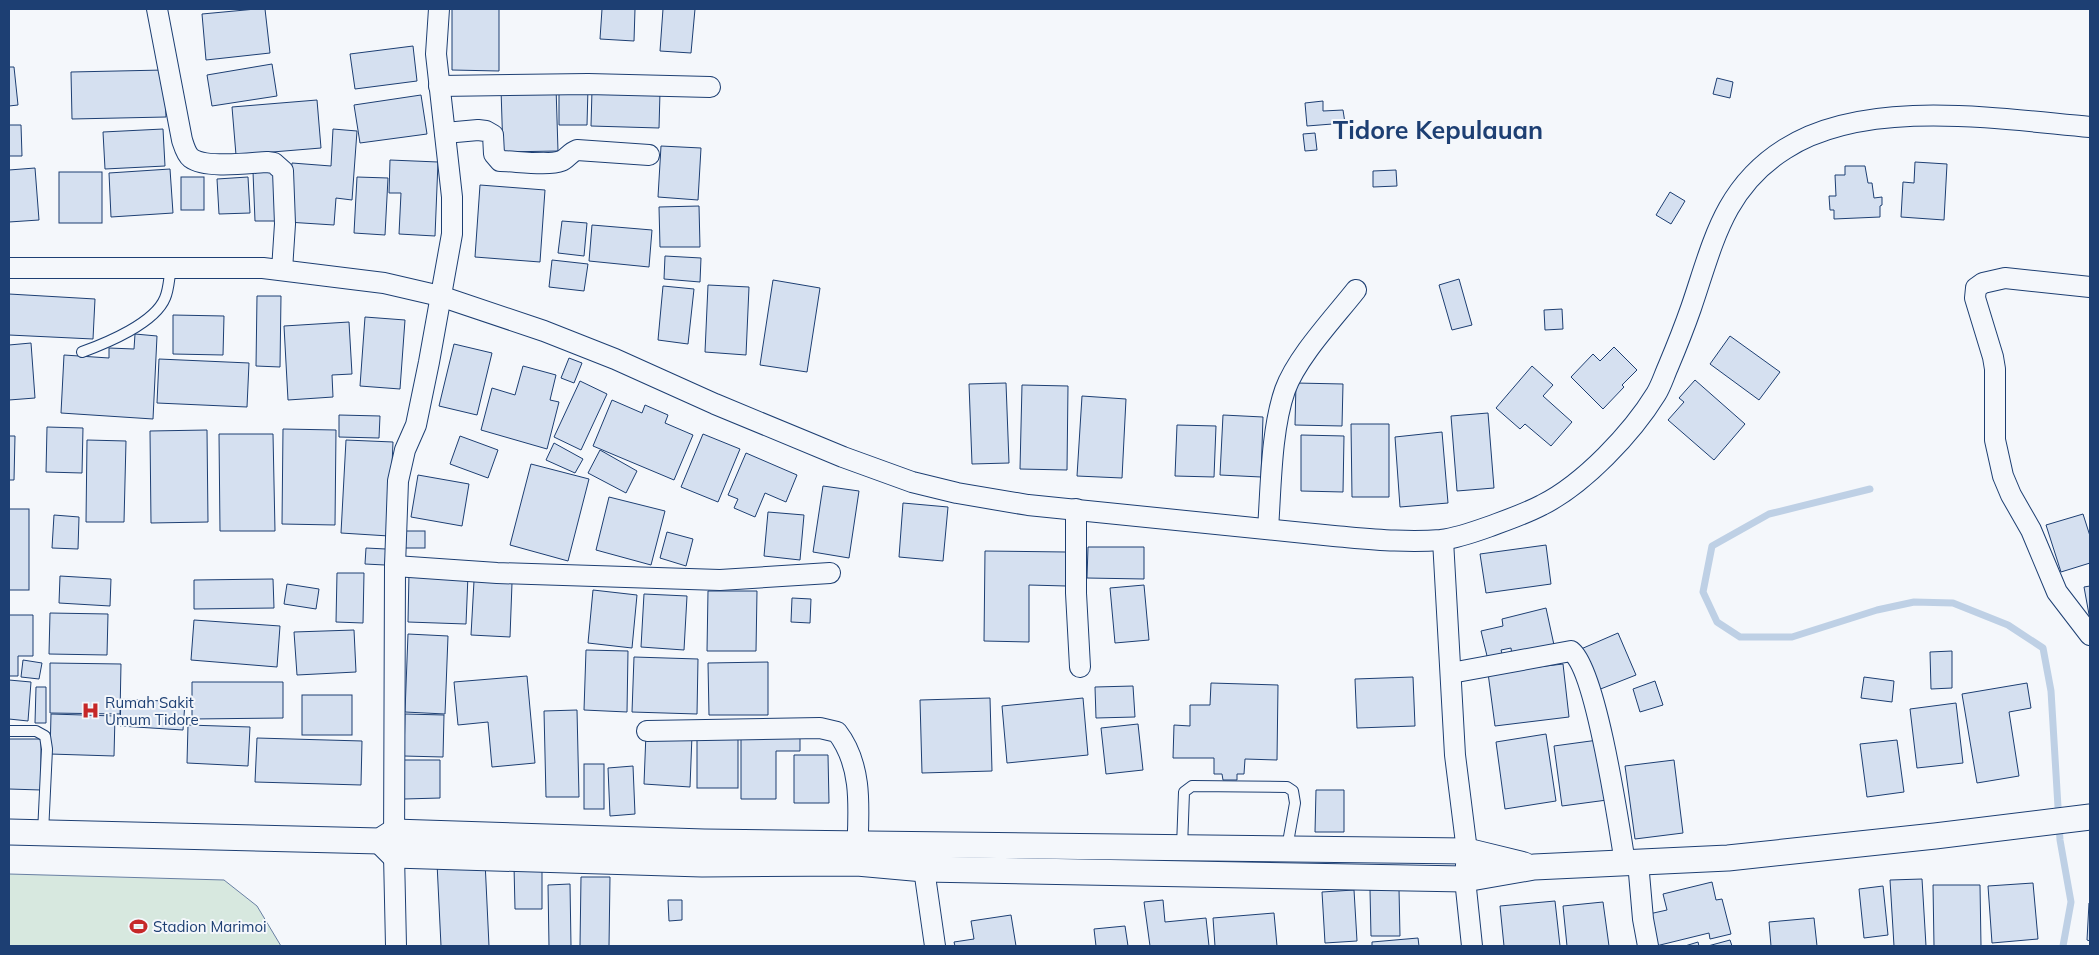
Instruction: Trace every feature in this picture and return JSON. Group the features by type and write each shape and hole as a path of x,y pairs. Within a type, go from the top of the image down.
{"street":[{"path":"157,9 182,140 191,158 209,164 267,162 274,163 283,171 285,224 282,270"},
{"path":"396,946 390,843 398,481 406,450 416,425 452,234 452,197 436,54 439,9"},
{"path":"439,86 588,84 710,87"},
{"path":"9,268 263,268 384,283 440,296 544,331 615,359 843,457 912,482 966,494 1028,504 1268,530 1383,540 1443,540 1538,508 1583,477 1598,464 1625,434 1657,393 1691,308 1716,230 1734,197 1763,164 1786,148 1812,136 1865,119 1944,116 2090,127"},
{"path":"445,133 486,131 493,135 494,154 500,161 554,163 563,161 570,152 577,150 649,156"},
{"path":"2090,287 2005,278 1983,283 1976,288 1975,298 1995,369 1994,440 2003,476 2011,496 2031,530 2057,592 2090,635"},
{"path":"1268,530 1277,427 1285,389 1301,360 1356,290"},
{"path":"1076,509 1076,594 1080,667"},
{"path":"1443,540 1455,755 1467,851 1465,879 1472,946"},
{"path":"395,566 497,573 691,580 720,580 830,572"},
{"path":"1451,673 1571,651 1577,655 1585,674 1602,733 1632,862 1648,946"},
{"path":"647,731 820,728 837,732 845,742 853,761 858,796 857,853"},
{"path":"857,853 924,869 1465,879 1534,867 1728,858 2086,818"},
{"path":"9,832 390,843 702,864 857,853 1182,847 1467,851 1534,867"},
{"path":"924,869 935,946"}],"lane":[{"path":"82,352 123,333 156,313 166,298 171,268"},
{"path":"9,731 36,731 45,736 47,749 43,833"},
{"path":"1182,847 1184,792 1192,786 1287,787 1293,791 1295,803 1287,848"}],"shaded area":[{"name":"Stadion Marimoi","path":"9,874 224,880 257,906 281,946 9,946"}],"building":[{"path":"265,9 270,53 206,60 202,14"},
{"path":"452,9 499,9 499,71 452,70"},
{"path":"602,9 635,9 634,41 600,39"},
{"path":"663,9 695,9 691,53 660,51"},
{"path":"413,46 417,81 355,89 350,54"},
{"path":"272,64 277,96 212,106 207,75"},
{"path":"9,67 14,67 18,105 9,106"},
{"path":"164,70 166,117 72,119 71,72"},
{"path":"1717,78 1733,82 1730,98 1713,94"},
{"path":"556,87 558,151 503,152 501,89"},
{"path":"559,88 588,88 587,125 559,125"},
{"path":"592,90 660,92 659,128 591,126"},
{"path":"421,95 427,134 360,143 354,105"},
{"path":"317,100 321,148 236,155 232,107"},
{"path":"1323,101 1323,111 1343,110 1345,123 1307,126 1305,103"},
{"path":"9,125 21,125 22,156 9,156"},
{"path":"163,129 165,166 105,169 103,132"},
{"path":"333,129 357,131 352,200 336,198 334,225 287,222 292,163 331,166"},
{"path":"1315,133 1317,150 1305,151 1303,134"},
{"path":"661,146 701,148 698,200 658,197"},
{"path":"390,160 438,162 435,236 399,234 401,193 389,193"},
{"path":"1915,162 1947,164 1944,220 1901,217 1903,182 1914,183"},
{"path":"1845,166 1865,166 1868,183 1872,183 1874,198 1882,197 1880,217 1834,219 1834,210 1830,210 1829,196 1836,196 1835,175 1845,175"},
{"path":"35,168 39,220 9,222 9,170"},
{"path":"170,169 173,213 111,217 109,173"},
{"path":"1396,170 1397,186 1373,187 1373,171"},
{"path":"276,171 277,221 255,221 253,172"},
{"path":"59,172 102,172 102,223 59,223"},
{"path":"181,177 204,177 204,210 181,210"},
{"path":"248,177 250,213 219,214 217,179"},
{"path":"357,177 388,178 385,235 354,233"},
{"path":"480,185 545,190 540,262 475,257"},
{"path":"1670,192 1685,201 1671,224 1656,215"},
{"path":"699,206 700,247 660,247 659,207"},
{"path":"562,221 587,223 584,256 558,253"},
{"path":"592,225 652,230 649,267 589,261"},
{"path":"665,256 701,258 700,282 664,279"},
{"path":"552,260 588,264 584,291 549,287"},
{"path":"1459,279 1472,325 1452,330 1439,285"},
{"path":"773,280 820,288 807,372 760,365"},
{"path":"708,285 749,287 746,355 705,352"},
{"path":"663,286 694,289 688,344 658,340"},
{"path":"9,294 95,299 93,339 9,335"},
{"path":"257,296 281,296 280,367 256,366"},
{"path":"1562,309 1563,329 1545,330 1544,310"},
{"path":"173,315 224,316 223,355 173,354"},
{"path":"365,317 405,320 400,389 360,386"},
{"path":"349,322 352,374 332,375 333,397 288,400 284,326"},
{"path":"135,334 157,336 153,419 61,413 64,355 109,358 109,348 134,349"},
{"path":"1730,336 1780,372 1759,400 1710,364"},
{"path":"31,343 35,398 9,400 9,345"},
{"path":"454,344 492,353 477,415 439,406"},
{"path":"1614,347 1637,370 1603,409 1571,377 1593,354 1600,361"},
{"path":"569,358 582,363 574,383 561,378"},
{"path":"159,359 249,363 247,407 157,403"},
{"path":"523,366 556,375 550,400 559,402 547,449 481,430 492,388 515,395"},
{"path":"1532,366 1553,385 1543,396 1572,422 1551,446 1525,424 1520,429 1496,408"},
{"path":"1695,380 1745,424 1714,460 1668,420 1684,402 1679,398"},
{"path":"580,381 607,394 581,450 554,437"},
{"path":"1006,383 1009,463 972,464 969,384"},
{"path":"1296,383 1343,384 1342,426 1295,425"},
{"path":"1022,385 1068,386 1067,470 1020,469"},
{"path":"1082,396 1126,399 1122,478 1077,476"},
{"path":"612,400 642,413 645,405 668,415 665,423 693,435 674,480 593,446"},
{"path":"1488,413 1494,488 1457,491 1451,416"},
{"path":"339,415 380,416 379,438 339,437"},
{"path":"1223,415 1263,417 1261,477 1220,475"},
{"path":"1351,424 1389,424 1389,497 1352,497"},
{"path":"1177,425 1216,426 1214,477 1175,476"},
{"path":"47,427 83,428 82,473 46,472"},
{"path":"283,429 336,430 335,525 282,524"},
{"path":"207,430 208,522 151,523 150,431"},
{"path":"1442,432 1448,503 1400,507 1395,437"},
{"path":"219,434 273,434 275,531 220,531"},
{"path":"703,434 740,449 718,502 681,487"},
{"path":"1301,435 1344,436 1343,492 1301,491"},
{"path":"9,436 15,436 14,480 9,480"},
{"path":"460,436 498,450 488,478 450,464"},
{"path":"87,440 126,441 124,522 86,522"},
{"path":"346,440 393,442 389,536 341,533"},
{"path":"554,443 583,459 575,473 546,460"},
{"path":"600,450 637,471 626,493 588,473"},
{"path":"746,453 797,475 786,502 765,493 755,517 734,508 738,499 728,495"},
{"path":"531,464 589,479 568,561 510,545"},
{"path":"418,475 469,484 462,526 411,517"},
{"path":"823,486 859,491 849,558 813,552"},
{"path":"609,497 665,511 651,565 596,550"},
{"path":"903,503 948,507 943,561 899,557"},
{"path":"9,509 29,509 29,590 9,590"},
{"path":"768,512 804,515 800,560 764,556"},
{"path":"2083,514 2090,536 2090,563 2061,572 2046,525"},
{"path":"54,515 79,517 78,549 52,548"},
{"path":"404,531 425,531 425,548 404,548"},
{"path":"667,532 693,539 686,566 660,558"},
{"path":"1546,545 1551,584 1486,593 1480,554"},
{"path":"1088,547 1144,547 1144,579 1087,578"},
{"path":"366,548 386,549 385,565 365,564"},
{"path":"985,551 1066,552 1066,586 1029,585 1029,642 984,641"},
{"path":"337,573 364,573 363,623 336,622"},
{"path":"409,573 468,575 466,624 408,622"},
{"path":"60,576 111,579 110,606 59,603"},
{"path":"273,579 274,608 194,609 194,580"},
{"path":"474,581 512,583 510,637 471,635"},
{"path":"287,584 319,589 316,609 284,604"},
{"path":"1144,585 1149,640 1115,643 1110,588"},
{"path":"2090,586 2090,620 2084,587"},
{"path":"593,590 637,595 632,648 588,643"},
{"path":"708,591 757,591 756,651 707,651"},
{"path":"644,594 687,596 684,650 641,647"},
{"path":"792,598 811,599 810,623 791,622"},
{"path":"1546,608 1554,645 1512,655 1511,648 1501,650 1503,657 1488,660 1481,631 1503,626 1502,619"},
{"path":"50,613 108,614 107,655 49,654"},
{"path":"9,615 33,615 33,656 18,656 18,676 9,676"},
{"path":"194,620 280,626 277,667 191,660"},
{"path":"354,630 356,672 297,675 294,632"},
{"path":"1618,633 1636,675 1598,690 1581,649"},
{"path":"408,634 448,636 445,714 405,712"},
{"path":"586,650 628,651 627,712 584,710"},
{"path":"1952,651 1952,688 1931,689 1930,652"},
{"path":"634,657 698,659 697,714 632,712"},
{"path":"23,660 42,663 39,679 21,677"},
{"path":"768,662 768,715 709,715 708,663"},
{"path":"50,663 121,664 120,714 50,713"},
{"path":"1563,664 1569,717 1495,726 1488,673"},
{"path":"527,676 535,763 492,767 488,722 458,725 454,682"},
{"path":"1413,677 1415,726 1357,728 1355,679"},
{"path":"1864,677 1894,681 1892,702 1861,698"},
{"path":"9,680 31,682 28,721 9,719"},
{"path":"1655,681 1663,705 1640,712 1633,689"},
{"path":"192,682 283,682 283,718 192,719"},
{"path":"1211,683 1278,685 1277,760 1245,759 1244,774 1237,774 1237,780 1223,780 1222,774 1214,774 1214,758 1173,758 1174,725 1190,726 1190,705 1210,705"},
{"path":"2027,683 2031,708 2009,712 2019,776 1977,783 1962,694"},
{"path":"1133,686 1135,717 1096,718 1095,687"},
{"path":"36,687 46,687 46,723 35,723"},
{"path":"302,695 352,695 352,735 302,735"},
{"path":"990,698 992,771 922,773 920,700"},
{"path":"1083,698 1088,755 1007,763 1002,706"},
{"path":"121,699 185,702 183,730 120,726"},
{"path":"1956,703 1963,763 1917,768 1910,709"},
{"path":"577,710 579,797 546,797 544,711"},
{"path":"51,714 115,716 114,756 50,754"},
{"path":"405,714 444,715 443,757 404,756"},
{"path":"1138,724 1143,770 1106,774 1101,728"},
{"path":"188,725 250,727 248,766 187,763"},
{"path":"800,731 800,751 776,751 776,799 741,799 741,732"},
{"path":"646,733 692,735 690,787 644,784"},
{"path":"1546,734 1556,801 1505,809 1496,742"},
{"path":"697,735 738,735 738,788 697,788"},
{"path":"257,738 362,741 361,785 255,782"},
{"path":"9,739 41,739 41,790 9,789"},
{"path":"1598,740 1607,800 1562,806 1554,746"},
{"path":"1897,740 1904,792 1867,797 1860,744"},
{"path":"794,755 828,755 829,803 794,803"},
{"path":"403,760 440,760 440,798 404,799"},
{"path":"1674,760 1683,833 1635,839 1625,766"},
{"path":"584,764 604,764 604,809 584,809"},
{"path":"633,766 635,814 610,816 608,768"},
{"path":"1316,790 1344,790 1344,832 1315,832"},
{"path":"485,861 489,946 441,946 437,863"},
{"path":"514,866 542,866 542,909 515,909"},
{"path":"581,877 610,877 609,946 580,946"},
{"path":"1922,879 1926,946 1894,946 1890,880"},
{"path":"1712,882 1716,900 1722,899 1731,934 1710,939 1709,933 1656,946 1649,914 1667,910 1663,894"},
{"path":"2033,883 2038,939 1992,943 1988,886"},
{"path":"570,884 571,946 549,946 548,885"},
{"path":"1933,885 1980,885 1981,946 1934,946"},
{"path":"1883,886 1888,935 1864,938 1859,889"},
{"path":"1399,889 1400,936 1371,936 1370,890"},
{"path":"1354,890 1357,941 1325,943 1322,892"},
{"path":"668,900 682,900 682,920 669,921"},
{"path":"1163,900 1165,922 1206,918 1209,946 1150,946 1144,902"},
{"path":"1555,901 1560,946 1504,946 1500,906"},
{"path":"1603,902 1609,946 1567,946 1563,906"},
{"path":"2090,903 2090,941 2087,940"},
{"path":"1274,913 1277,946 1215,946 1213,918"},
{"path":"1011,915 1016,946 955,946 954,942 974,939 971,921"},
{"path":"1814,918 1817,946 1771,946 1769,922"},
{"path":"1125,926 1128,946 1096,946 1094,929"},
{"path":"1418,938 1419,946 1372,946 1372,942"},
{"path":"1730,940 1732,946 1708,946"},
{"path":"1698,942 1699,946 1685,946"}],"waterway":[{"path":"1870,489 1769,514 1712,546 1703,592 1717,622 1740,637 1792,637 1877,610 1914,602 1953,603 2008,625 2043,648 2051,691 2060,840 2071,902 2063,946"}],"place":[{"name":"Rumah Sakit Umum Tidore","path":"91,711"},
{"name":"Stadion Marimoi","path":"139,926"}],"district":[{"name":"Tidore Kepulauan","path":"1438,129"}]}
